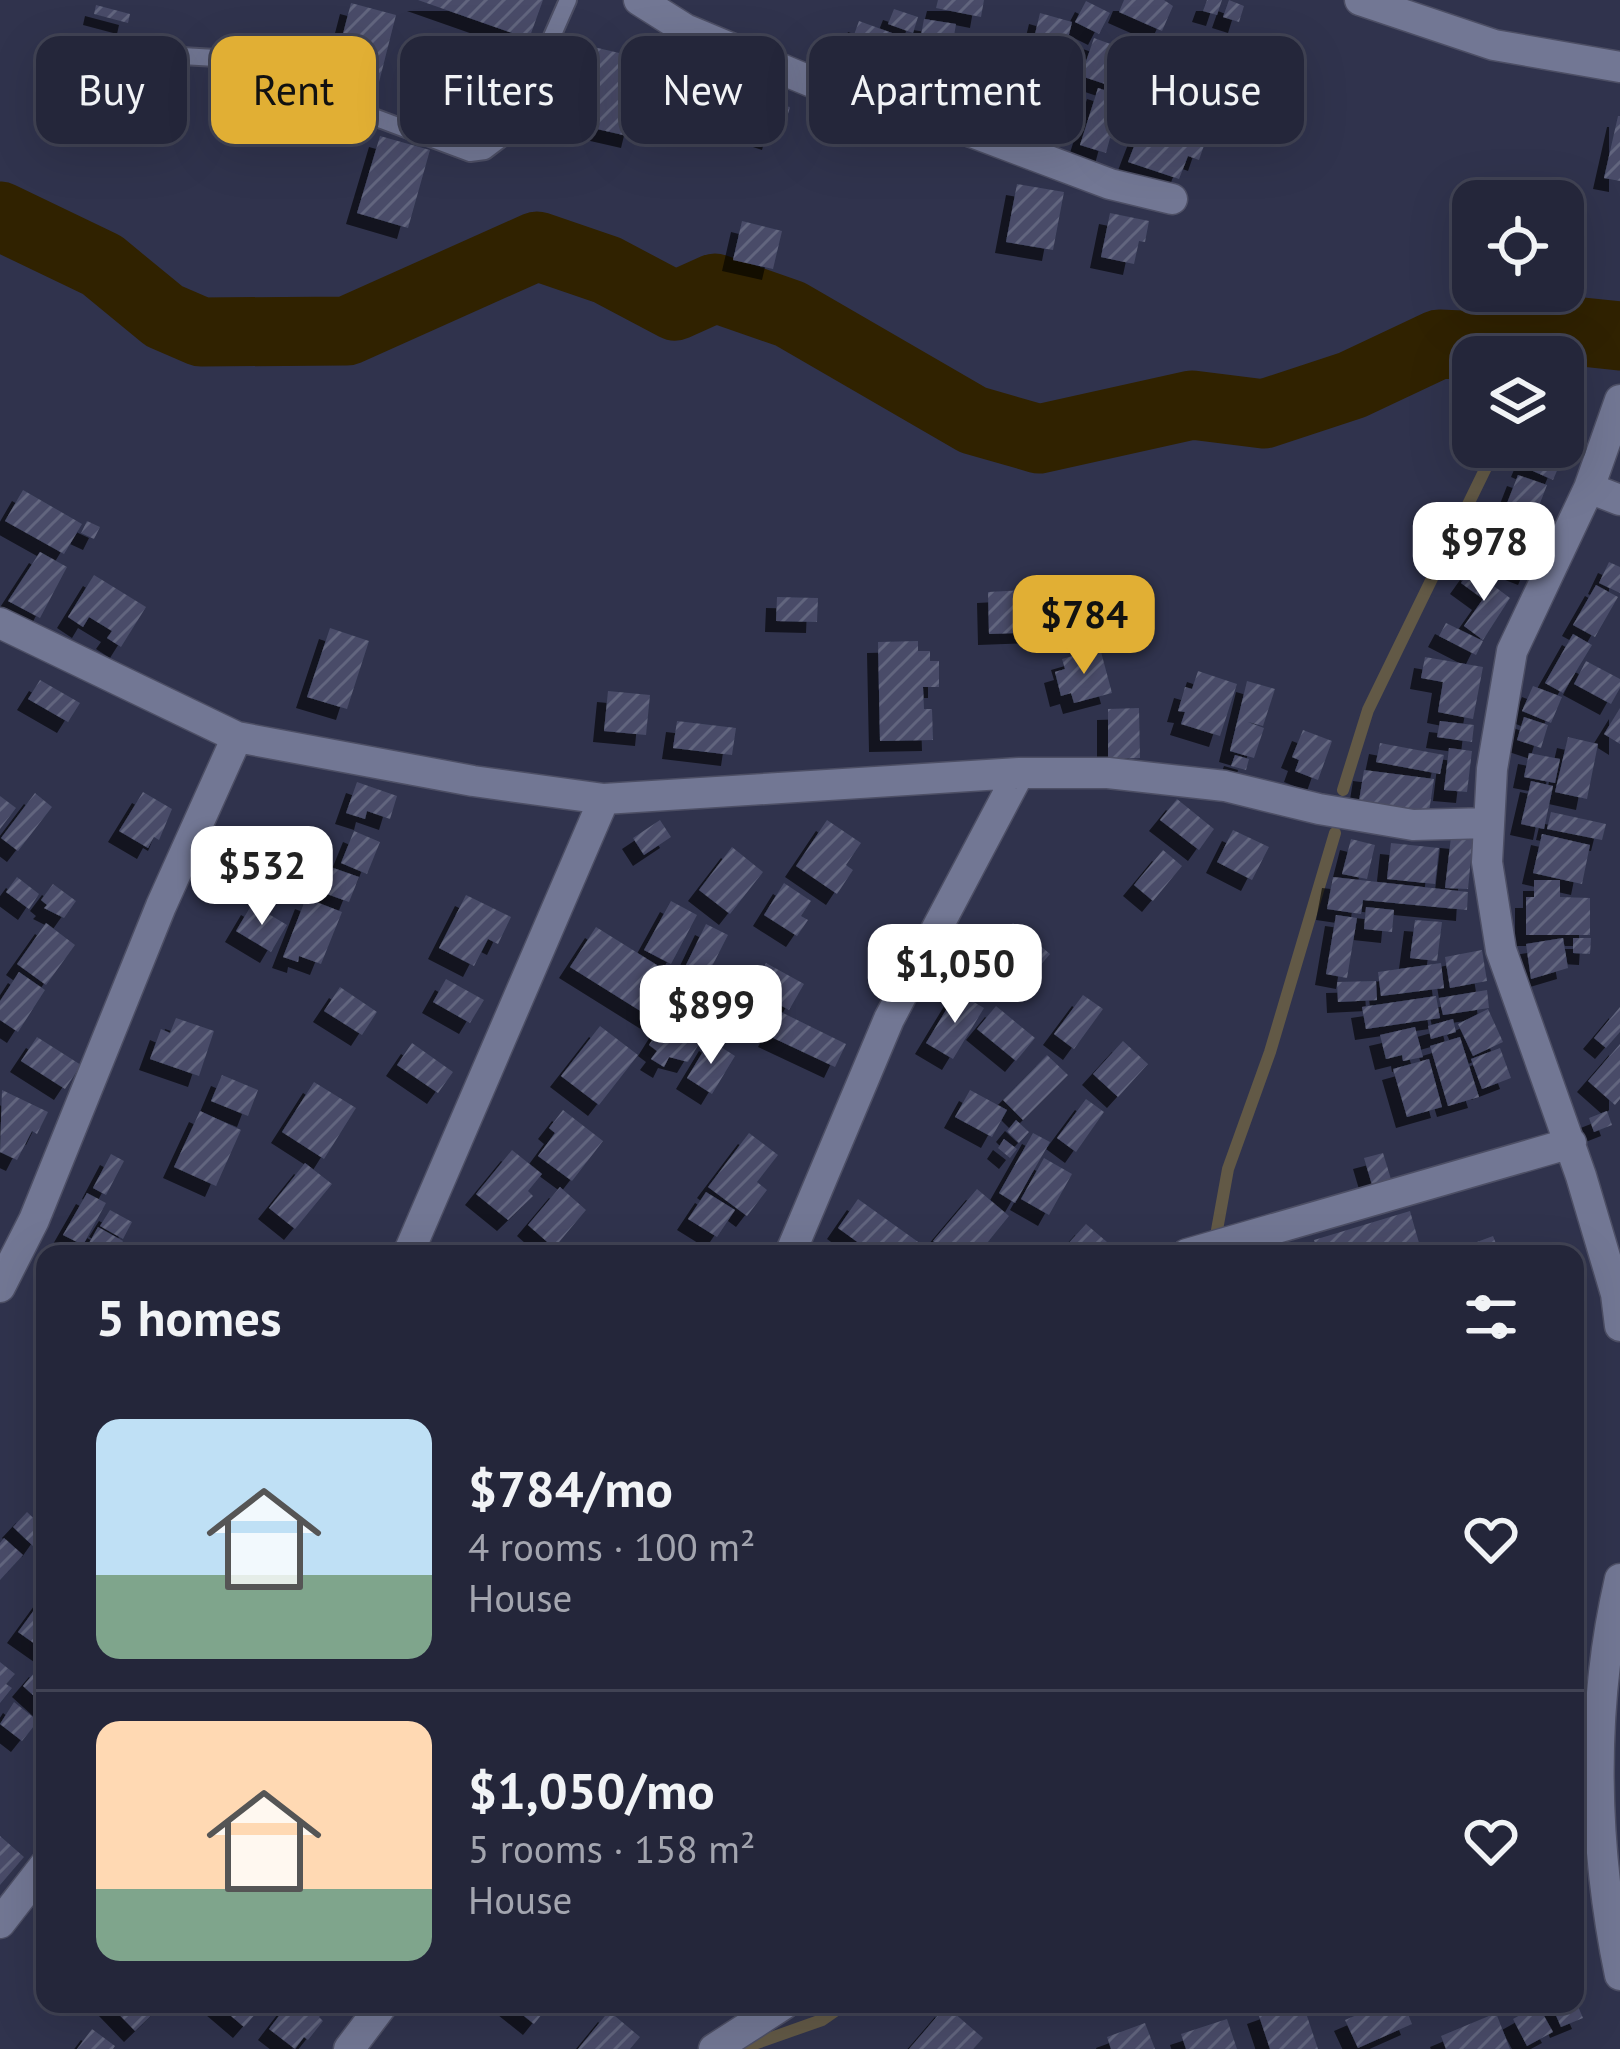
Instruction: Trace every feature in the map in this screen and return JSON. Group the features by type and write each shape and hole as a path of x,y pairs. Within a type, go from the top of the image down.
{"street":[{"path":"639,0 685,29 848,97 968,131 1110,184 1172,199"},
{"path":"1360,0 1485,42 1620,67"},
{"path":"1620,400 1589,488 1512,651 1487,823 1487,862 1502,950 1571,1143 1618,1293 1620,1326"},
{"path":"1589,488 1620,500"},
{"path":"0,623 237,737 473,782 604,799 1019,772 1108,773 1226,786 1319,809 1414,825 1487,823"},
{"path":"0,1287 34,1220 161,906 237,737"},
{"path":"794,1245 890,1019 1019,772"},
{"path":"412,1245 604,799"},
{"path":"1217,1245 1571,1143"},
{"path":"1618,1597 1587,1767 1620,1975"},
{"path":"0,1923 36,1877"},
{"path":"349,2049 375,2013"},
{"path":"715,2049 770,2013"}],"lane":[{"path":"187,56 216,58 470,153 485,151 510,132 568,0"}],"building":[{"path":"418,0 543,0 530,36"},
{"path":"938,0 984,0 981,17 936,8"},
{"path":"1124,0 1164,0 1173,6 1162,31 1119,12"},
{"path":"1207,0 1222,0 1217,15 1203,11"},
{"path":"1229,0 1244,6 1239,22 1223,17"},
{"path":"1086,1 1110,13 1099,34 1075,22"},
{"path":"351,3 396,15 376,94 376,36 342,36"},
{"path":"96,5 130,14 128,23 94,14"},
{"path":"894,9 918,17 913,33 888,24"},
{"path":"1040,13 1072,22 1069,36 1035,36"},
{"path":"924,19 956,24 954,36 921,36"},
{"path":"859,21 900,36 854,36"},
{"path":"1094,38 1107,43 1107,85 1083,77"},
{"path":"597,48 621,53 621,134 597,129"},
{"path":"1098,88 1107,91 1106,153 1080,145"},
{"path":"1620,116 1620,181 1604,178"},
{"path":"380,136 430,150 408,228 357,213"},
{"path":"1135,144 1204,144 1199,160 1188,156 1179,179 1128,162"},
{"path":"1017,184 1064,192 1053,250 1006,242"},
{"path":"1110,213 1149,221 1134,264 1101,257"},
{"path":"742,221 782,231 773,269 733,260"},
{"path":"1526,468 1558,468 1553,480"},
{"path":"1518,475 1547,485 1524,545 1495,534"},
{"path":"23,490 82,524 64,554 5,521"},
{"path":"87,521 100,527 94,539 81,533"},
{"path":"1519,548 1537,556 1529,574 1511,567"},
{"path":"40,552 67,567 40,618 8,601"},
{"path":"1609,562 1620,567 1620,593 1599,583"},
{"path":"1471,569 1510,598 1483,640 1464,626 1483,599 1461,583"},
{"path":"94,575 146,607 121,647 107,638 112,631 89,617 83,627 68,617"},
{"path":"1596,585 1618,597 1595,637 1573,625"},
{"path":"1042,589 1043,632 989,634 988,592"},
{"path":"777,597 818,598 817,622 776,621"},
{"path":"1446,623 1483,641 1476,655 1439,636"},
{"path":"330,628 369,641 347,709 307,697"},
{"path":"1573,634 1592,645 1563,693 1545,683"},
{"path":"918,641 918,651 930,651 930,661 939,661 939,687 923,687 924,709 932,709 933,740 880,741 878,642"},
{"path":"1100,648 1112,693 1074,703 1071,693 1061,696 1055,672 1065,669 1062,659"},
{"path":"1425,657 1483,667 1473,719 1438,712 1443,682 1421,678"},
{"path":"1586,661 1620,679 1611,704 1574,684"},
{"path":"1198,671 1237,684 1220,736 1181,724 1185,712 1178,711 1185,687 1192,689"},
{"path":"40,680 80,703 68,722 28,699"},
{"path":"1247,681 1275,689 1263,726 1248,722 1264,728 1254,758 1230,751"},
{"path":"1533,686 1562,697 1551,723 1522,711"},
{"path":"608,691 650,695 646,735 604,731"},
{"path":"1139,708 1140,758 1108,759 1108,709"},
{"path":"1620,708 1620,744 1604,734"},
{"path":"1524,717 1548,725 1541,748 1517,740"},
{"path":"677,721 736,728 732,755 673,748"},
{"path":"1440,721 1474,725 1472,742 1437,737"},
{"path":"1303,730 1332,741 1318,780 1295,771 1299,760 1292,757"},
{"path":"1568,737 1598,744 1587,799 1555,792"},
{"path":"1380,743 1444,755 1440,774 1376,762"},
{"path":"1449,748 1472,751 1467,792 1444,790"},
{"path":"1529,753 1560,759 1555,783 1524,777"},
{"path":"1235,755 1249,759 1246,770 1231,766"},
{"path":"1364,770 1434,779 1428,818 1359,801"},
{"path":"1531,781 1553,786 1544,829 1521,824"},
{"path":"357,782 397,796 390,819 367,811 365,819 346,813"},
{"path":"143,792 172,809 159,840 154,837 148,848 119,831"},
{"path":"35,793 52,807 18,851 1,838"},
{"path":"0,796 16,808 0,829"},
{"path":"1177,799 1214,829 1199,850 1160,820"},
{"path":"1551,812 1606,824 1602,840 1547,829"},
{"path":"660,820 671,837 644,855 633,838"},
{"path":"827,820 861,843 846,865 853,870 837,894 796,866"},
{"path":"1233,830 1269,847 1252,880 1217,862"},
{"path":"354,831 380,842 367,874 341,863"},
{"path":"1542,834 1590,845 1582,884 1533,873"},
{"path":"1451,837 1473,839 1468,889 1445,888"},
{"path":"1351,839 1375,845 1367,879 1342,874"},
{"path":"1391,843 1439,848 1435,884 1387,879"},
{"path":"732,847 763,872 730,914 699,890"},
{"path":"1163,850 1182,866 1153,901 1134,885"},
{"path":"322,864 359,877 349,902 313,889"},
{"path":"17,877 39,894 29,909 6,892"},
{"path":"1333,877 1468,892 1467,910 1363,900 1361,914 1327,909"},
{"path":"1534,880 1560,880 1560,897 1590,898 1590,935 1526,935 1526,897 1534,897"},
{"path":"784,883 811,901 801,916 808,920 797,936 764,915"},
{"path":"53,884 76,901 64,918 44,908 47,905 41,900"},
{"path":"466,895 511,917 498,944 488,939 474,966 439,948"},
{"path":"306,898 342,912 321,964 299,956 298,962 283,957"},
{"path":"671,901 697,915 671,964 644,950"},
{"path":"252,904 287,925 271,952 236,931"},
{"path":"1366,907 1394,910 1392,932 1364,929"},
{"path":"1336,915 1357,918 1347,978 1326,974"},
{"path":"1415,920 1442,922 1437,961 1410,958"},
{"path":"46,923 75,945 46,985 17,964"},
{"path":"1013,923 1050,954 1028,980 1021,974 1017,979 994,960 998,954 991,948"},
{"path":"706,924 728,935 707,976 686,965"},
{"path":"596,927 684,982 658,1022 570,967"},
{"path":"1563,938 1568,968 1531,979 1526,944"},
{"path":"1573,938 1591,938 1590,954 1573,953"},
{"path":"1482,950 1487,981 1450,988 1445,957"},
{"path":"766,963 804,984 789,1010 751,989"},
{"path":"1441,963 1444,988 1381,996 1378,972"},
{"path":"19,972 45,990 18,1032 0,1020 0,1001"},
{"path":"446,979 484,1000 470,1023 433,1002"},
{"path":"1376,981 1377,1000 1338,1002 1337,982"},
{"path":"688,983 723,1006 706,1034 670,1011"},
{"path":"340,987 377,1012 362,1035 324,1011"},
{"path":"1487,990 1489,1008 1443,1015 1439,998"},
{"path":"957,992 984,1008 953,1059 926,1043"},
{"path":"1083,995 1103,1009 1074,1049 1054,1034"},
{"path":"1436,996 1440,1018 1366,1029 1362,1007"},
{"path":"996,1006 1035,1038 1016,1061 977,1029"},
{"path":"1620,1007 1620,1032 1606,1048 1594,1038"},
{"path":"1488,1009 1503,1042 1473,1056 1458,1024"},
{"path":"781,1012 846,1044 835,1067 769,1036"},
{"path":"176,1018 214,1031 199,1076 150,1059 161,1029 170,1033"},
{"path":"666,1018 702,1039 688,1062 669,1057 664,1067 651,1059 657,1051 649,1045"},
{"path":"1453,1019 1456,1032 1431,1039 1428,1026"},
{"path":"600,1026 638,1055 599,1105 561,1076"},
{"path":"1415,1027 1423,1057 1386,1059 1380,1035"},
{"path":"37,1037 81,1065 65,1089 21,1061"},
{"path":"1460,1037 1479,1097 1448,1106 1430,1046"},
{"path":"710,1040 735,1056 712,1094 687,1078"},
{"path":"1123,1041 1148,1064 1118,1097 1093,1074"},
{"path":"412,1043 453,1072 438,1093 397,1065"},
{"path":"1620,1044 1620,1099 1615,1105 1588,1081"},
{"path":"1500,1048 1511,1078 1482,1089 1471,1059"},
{"path":"1047,1055 1068,1075 1023,1120 1003,1100"},
{"path":"1429,1059 1442,1107 1407,1117 1393,1069"},
{"path":"222,1075 258,1090 248,1116 211,1101"},
{"path":"314,1082 356,1108 324,1159 282,1132"},
{"path":"2,1090 48,1112 17,1160 0,1152"},
{"path":"970,1090 1007,1110 992,1137 955,1117"},
{"path":"1086,1099 1104,1112 1076,1152 1057,1138"},
{"path":"563,1110 603,1141 572,1181 538,1156 555,1133 549,1128"},
{"path":"200,1111 241,1130 216,1186 174,1167"},
{"path":"1607,1111 1612,1125 1594,1132 1589,1118"},
{"path":"1016,1120 1029,1132 1019,1143 1007,1131"},
{"path":"749,1133 778,1155 757,1182 767,1190 747,1216 708,1187"},
{"path":"1033,1133 1050,1142 1015,1203 999,1193"},
{"path":"1004,1139 1017,1149 1010,1158 998,1148"},
{"path":"512,1150 542,1174 528,1191 533,1196 508,1220 476,1194"},
{"path":"1383,1153 1394,1189 1375,1195 1364,1158"},
{"path":"111,1154 124,1161 106,1195 93,1188"},
{"path":"1044,1158 1072,1174 1049,1215 1021,1199"},
{"path":"305,1163 332,1184 295,1229 269,1208"},
{"path":"560,1187 586,1210 557,1245 528,1225"},
{"path":"977,1189 1009,1216 985,1245 938,1245 933,1241"},
{"path":"706,1192 735,1210 717,1237 688,1219"},
{"path":"87,1193 106,1203 83,1245 63,1235"},
{"path":"858,1199 922,1245 862,1245 838,1228"},
{"path":"110,1210 132,1222 123,1239 100,1226"},
{"path":"1410,1211 1419,1243 1315,1245 1314,1240"},
{"path":"1086,1224 1110,1245 1067,1245"},
{"path":"98,1227 123,1241 121,1245 88,1245"},
{"path":"1493,1236 1496,1245 1469,1245"},
{"path":"27,1512 36,1520 33,1546 13,1527"},
{"path":"4,1538 23,1555 0,1580 0,1543"},
{"path":"36,1607 36,1645 18,1632"},
{"path":"0,1662 15,1674 6,1684 12,1688 0,1703"},
{"path":"36,1671 36,1698 23,1686"},
{"path":"14,1702 36,1719 22,1741 0,1724"},
{"path":"0,1836 24,1857 0,1885"},
{"path":"118,2013 154,2013 135,2031"},
{"path":"228,2013 256,2013 244,2027"},
{"path":"281,2013 322,2013 323,2021 295,2049 269,2029"},
{"path":"520,2013 543,2013 534,2024"},
{"path":"607,2013 640,2037 630,2049 578,2049"},
{"path":"940,2013 954,2013 983,2038 973,2049 909,2049"},
{"path":"1258,2013 1306,2013 1318,2049 1270,2049"},
{"path":"1361,2013 1408,2013 1412,2024 1358,2048 1345,2020"},
{"path":"1496,2013 1510,2049 1446,2049 1441,2036"},
{"path":"1524,2013 1542,2013 1553,2032 1527,2046 1513,2019"},
{"path":"1555,2013 1581,2013 1583,2018 1561,2027"},
{"path":"1227,2019 1237,2049 1186,2049 1181,2034"},
{"path":"1145,2023 1155,2049 1111,2049 1107,2037"},
{"path":"92,2029 115,2046 113,2049 77,2049"}],"waterway":[{"path":"0,216 102,265 164,316 201,332 347,331 537,246 607,270 675,306 715,288 790,314 973,420 1039,439 1192,405 1264,414 1352,385 1439,344 1508,347 1573,331 1620,336"},
{"path":"1569,336 1573,331"},
{"path":"1343,790 1368,710 1486,468"},
{"path":"1215,1241 1228,1169 1270,1052 1335,833"},
{"path":"740,2049 832,2013"}]}
